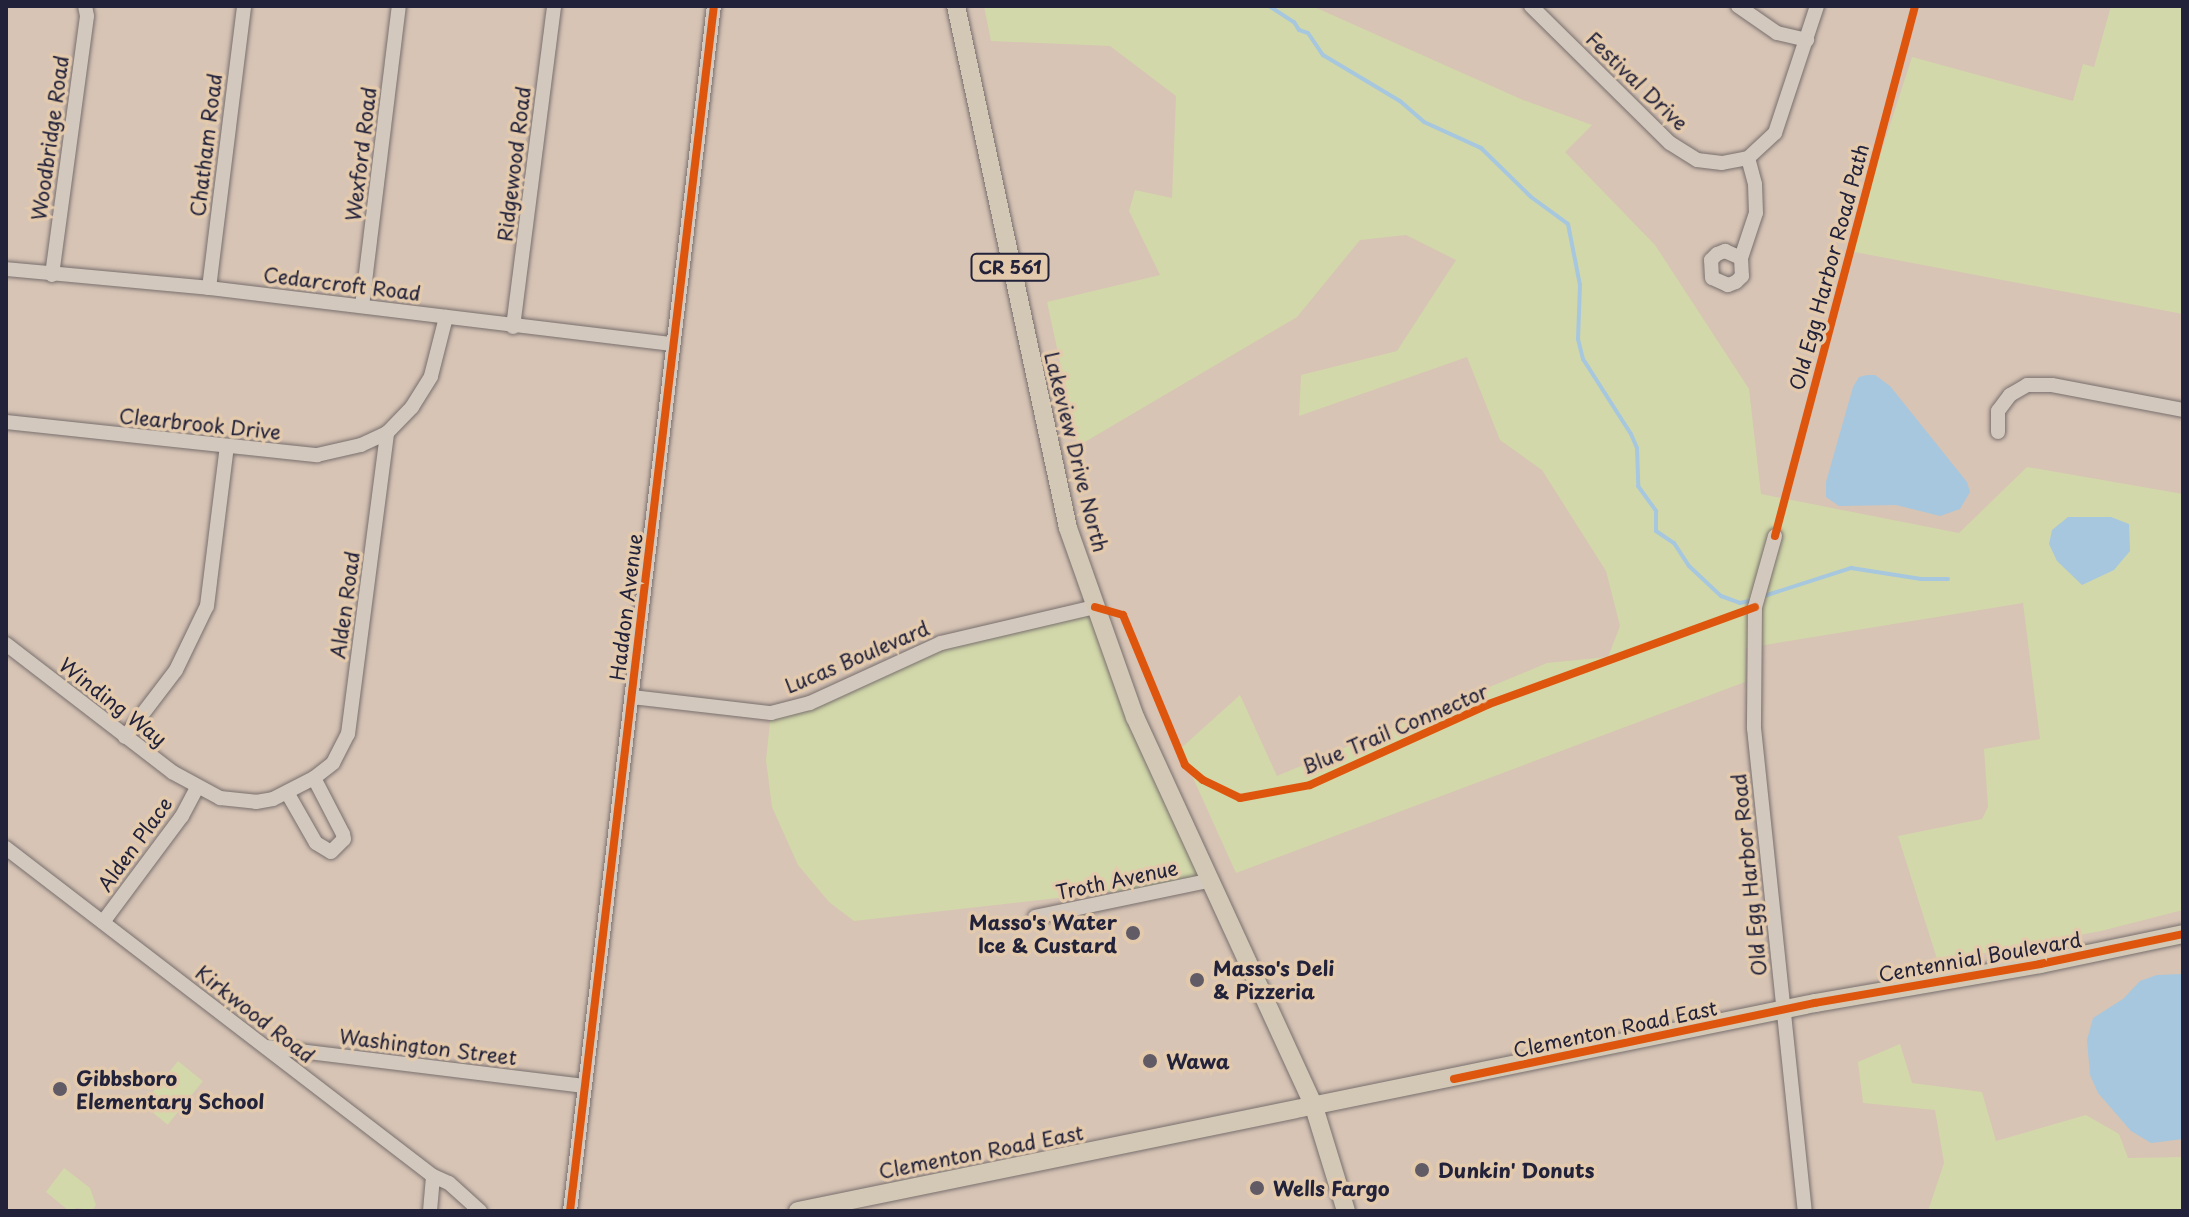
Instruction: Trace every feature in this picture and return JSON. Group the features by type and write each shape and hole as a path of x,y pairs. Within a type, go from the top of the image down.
{"main road":[{"name":"Lakeview Drive North","path":"956,6 1068,528 1135,717 1207,881 1314,1107"},
{"name":"Centennial Boulevard","path":"1783,1010 2183,934"},
{"name":"Clementon Road East","path":"798,1211 1783,1010"},
{"name":"CR 561","path":"1314,1107 1346,1211"}],"street":[{"name":"Woodbridge Road","path":"52,275 87,16 85,6"},
{"name":"Chatham Road","path":"209,288 244,6"},
{"name":"Wexford Road","path":"362,306 399,6"},
{"name":"Ridgewood Road","path":"513,327 554,6"},
{"name":"Haddon Avenue","path":"570,1211 714,6"},
{"name":"Festival Drive","path":"1531,6 1670,143 1697,160 1722,163 1748,158"},
{"path":"1738,6 1777,33 1807,40"},
{"path":"1741,258 1756,213 1755,184 1748,158 1775,133 1817,6"},
{"name":"Cedarcroft Road","path":"6,269 209,288 672,344"},
{"path":"387,433 412,407 426,384 439,353 446,317"},
{"path":"1998,432 1998,411 2010,395 2027,385 2052,385 2183,410"},
{"name":"Clearbrook Drive","path":"6,422 317,455 361,445 387,433"},
{"name":"Alden Road","path":"197,788 237,801 256,802 288,794 333,763 348,734 387,433"},
{"path":"125,737 176,670 190,647 207,606 227,446"},
{"name":"Old Egg Harbor Road","path":"1775,536 1755,607 1752,665 1754,728 1805,1211"},
{"name":"Lucas Boulevard","path":"632,697 771,713 810,703 941,643 1095,607"},
{"name":"Winding Way","path":"6,644 125,737 197,788"},
{"path":"288,794 316,843 331,852 344,839 343,834 314,778"},
{"name":"Alden Place","path":"103,922 182,816 197,788"},
{"name":"Kirkwood Road","path":"6,848 433,1176 449,1183 480,1211"},
{"name":"Troth Avenue","path":"1035,917 1207,881"},
{"name":"Washington Street","path":"266,1047 584,1086"},
{"path":"430,1211 433,1176"}],"green space":[{"path":"984,6 1312,6 1523,100 1592,125 1565,152 1655,245 1749,389 1761,494 1959,533 2027,467 2183,494 2183,910 2101,931 1938,962 1898,836 1982,819 1988,807 1984,749 2040,739 2023,603 1746,648 1745,682 1236,873 1180,749 1240,695 1277,776 1547,663 1608,657 1620,626 1606,571 1542,470 1500,440 1467,357 1299,416 1301,375 1397,351 1456,260 1406,235 1360,240 1297,317 1078,446 1047,302 1160,275 1129,211 1135,190 1172,198 1176,96 1110,46 991,41"},
{"path":"2111,6 2183,6 2183,314 1849,251 1912,57 2073,101 2083,64 2094,67"},
{"path":"1095,607 1207,881 854,921 829,902 798,865 772,807 766,760 771,713 903,658"},
{"path":"1900,1044 1912,1083 1982,1092 1996,1141 2086,1115 2119,1134 2128,1158 2183,1157 2183,1211 1928,1211 1944,1163 1935,1110 1863,1103 1858,1062"},
{"path":"178,1061 203,1081 168,1125 143,1105"},
{"path":"64,1168 90,1188 96,1205 92,1211 77,1208 69,1211 46,1192"}],"water":[{"path":"1875,375 1890,386 1967,482 1970,492 1960,509 1940,516 1896,505 1839,506 1826,497 1826,482 1853,387 1859,377"},
{"path":"2068,517 2111,517 2129,524 2130,551 2114,570 2082,585 2057,561 2049,544 2052,530"},
{"path":"2183,974 2183,1139 2151,1143 2131,1131 2098,1093 2090,1075 2087,1040 2093,1018 2123,999 2140,981 2157,975"}],"waterway":[{"path":"1269,6 1294,22 1299,30 1308,33 1323,55 1400,101 1424,122 1481,148 1531,197 1568,224 1580,285 1578,339 1583,359 1637,448 1638,486 1656,511 1656,531 1674,543 1689,566 1721,596 1740,603 1753,600"},
{"path":"1761,597 1851,568 1921,579 1948,579"}],"cycle path":[{"path":"570,1211 714,6"},
{"name":"Old Egg Harbor Road Path","path":"1775,536 1915,6"},
{"name":"Blue Trail Connector","path":"1095,607 1123,615 1185,765 1203,780 1240,798 1310,785 1489,704 1755,607"},
{"path":"1454,1079 1815,1003 2040,964 2183,934"}],"place":[{"name":"Masso's Water Ice & Custard","path":"1133,933"},
{"name":"Masso's Deli & Pizzeria","path":"1197,980"},
{"name":"Wawa","path":"1150,1061"},
{"name":"Gibbsboro Elementary School","path":"60,1089"},
{"name":"Dunkin' Donuts","path":"1422,1170"},
{"name":"Wells Fargo","path":"1257,1188"}]}
